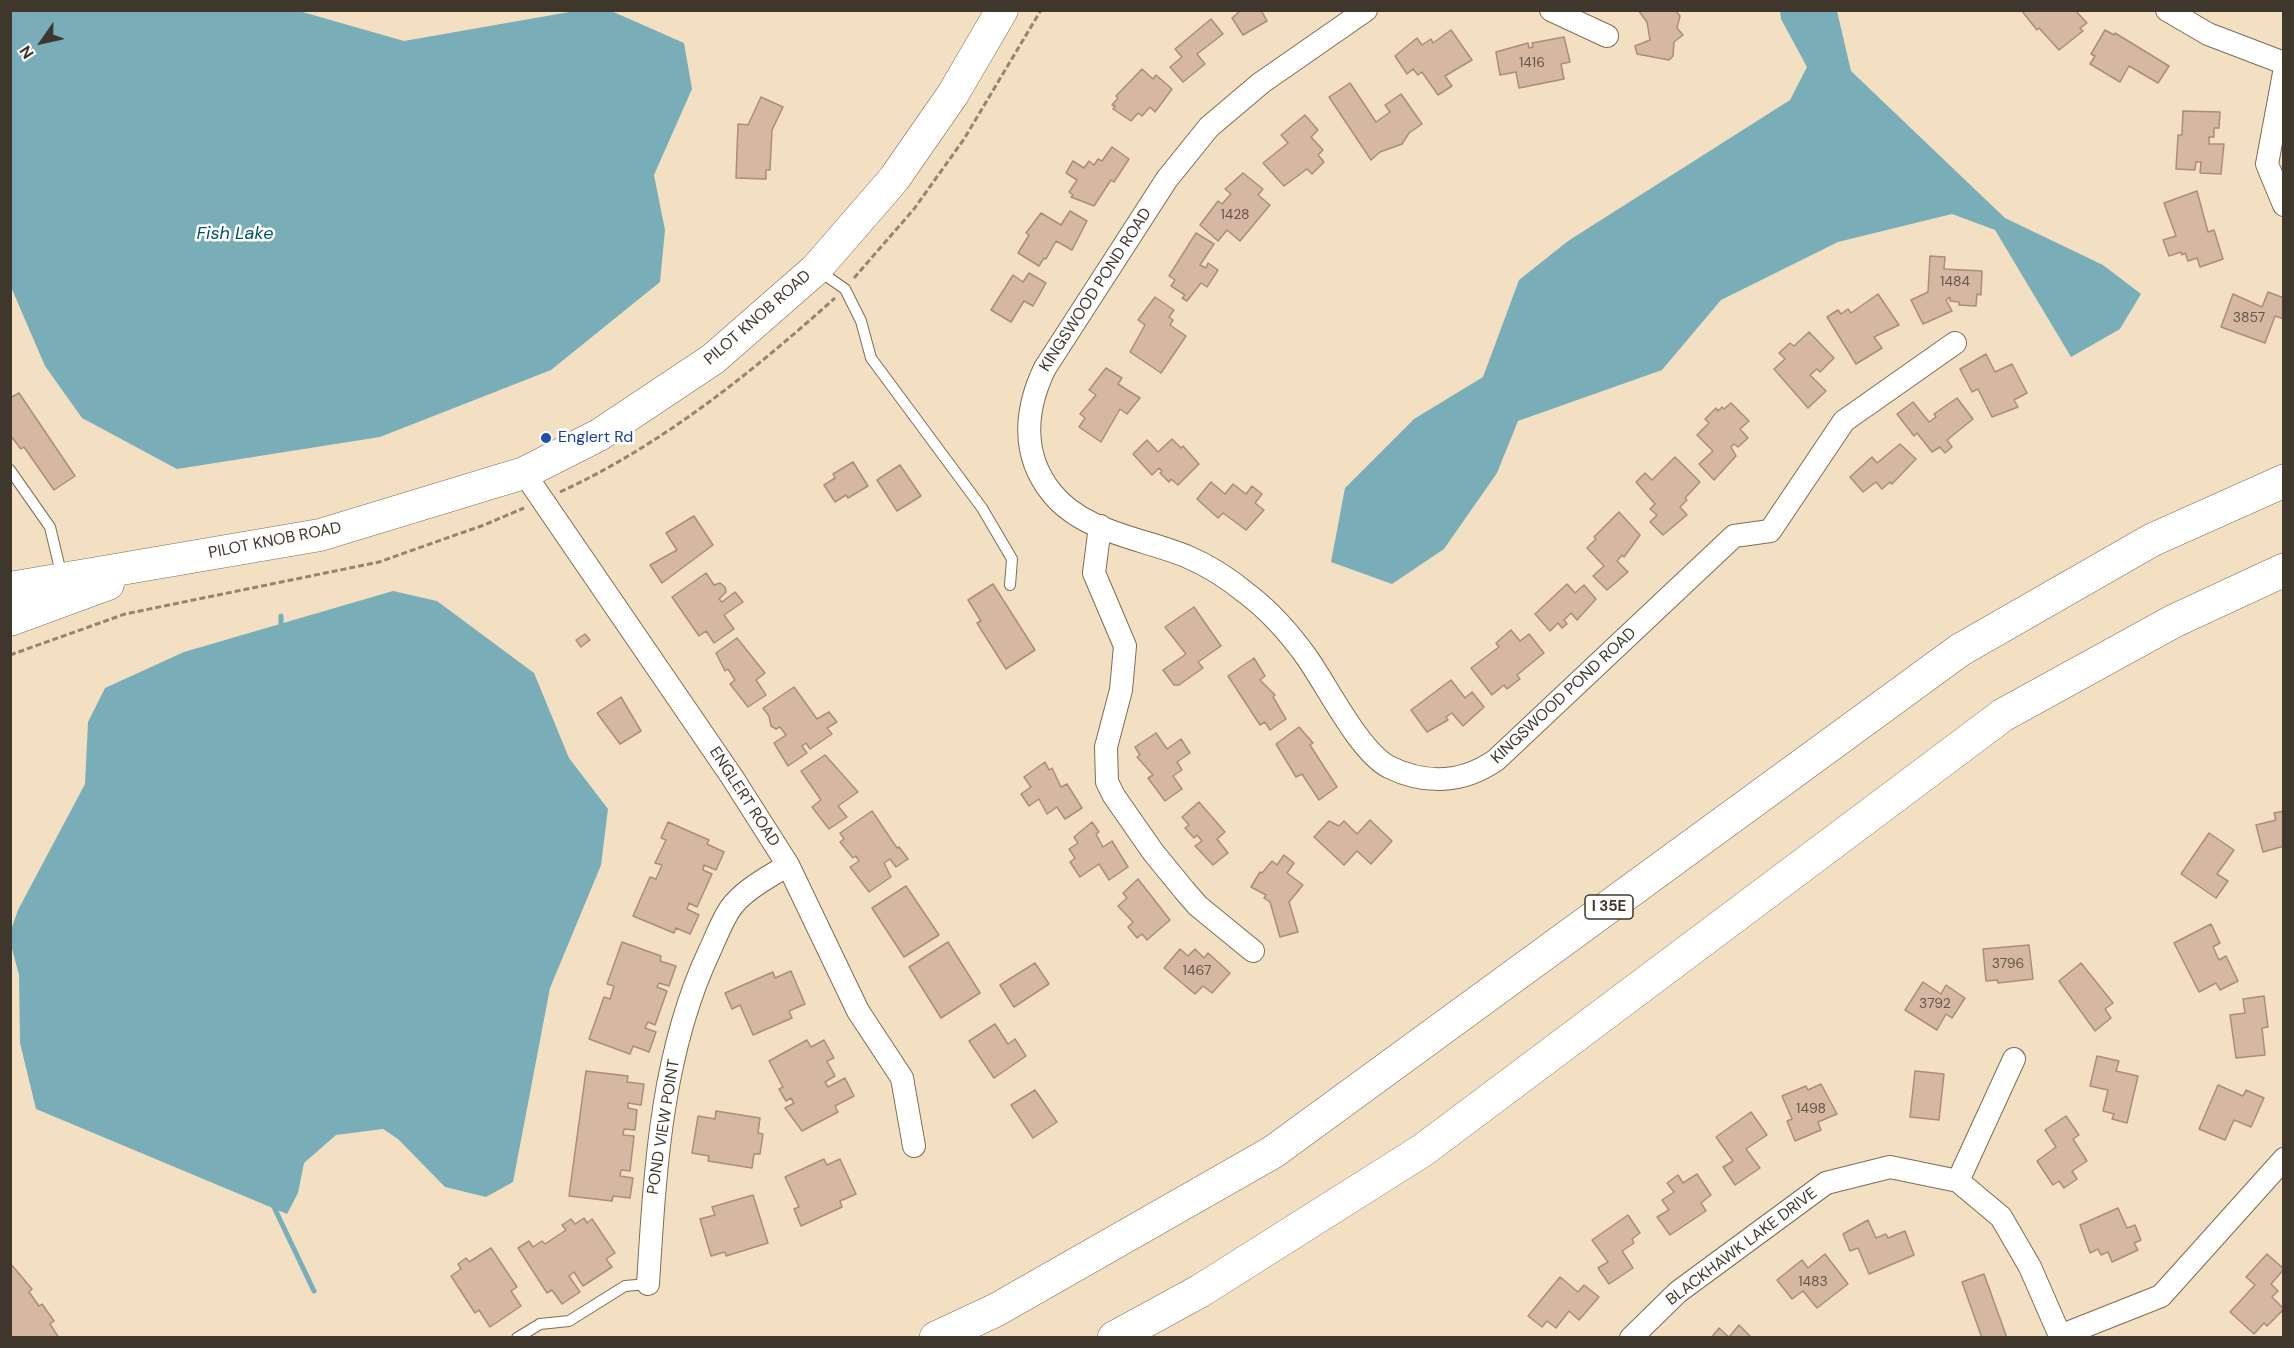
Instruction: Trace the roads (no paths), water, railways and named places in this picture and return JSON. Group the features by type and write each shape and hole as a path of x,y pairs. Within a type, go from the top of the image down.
{"highway":[{"name":"I 35E","path":"936,1338 996,1310 1273,1152 1960,650 2152,540 2283,481"},
{"path":"1114,1338 1200,1291 1423,1150 2003,715 2174,621 2283,570"}],"main road":[{"name":"PILOT KNOB ROAD","path":"10,588 320,535 524,473 599,435 713,359 816,269 894,179 953,93 1002,10"},
{"name":"PILOT KNOB ROAD","path":"10,620 170,561"}],"street":[{"name":"KINGSWOOD POND ROAD","path":"1366,10 1261,83 1209,127 1167,180 1045,368 1034,390 1028,425 1030,449 1044,482 1059,501 1077,516 1100,526 1188,557 1245,592 1293,639 1366,747 1380,761 1408,775 1438,780 1469,775 1496,760 1734,536 1770,531 1845,421 1955,343"},
{"path":"1551,10 1607,36"},
{"path":"2167,10 2208,34 2283,63"},
{"path":"2283,73 2267,164 2283,205"},
{"name":"ENGLERT ROAD","path":"524,473 732,777 788,865 858,1011 902,1078 914,1146"},
{"path":"1100,526 1094,573 1125,646 1121,690 1106,747 1107,782 1140,834 1184,890 1198,906 1253,951"},
{"name":"POND VIEW POINT","path":"648,1284 660,1144 669,1080 684,1020 700,971 731,908 753,888 788,865"},
{"path":"1958,1180 2014,1059"},
{"path":"2060,1337 2161,1296 2283,1158"},
{"name":"BLACKHAWK LAKE DRIVE","path":"1630,1338 1678,1292 1826,1183 1890,1167 1958,1180 2001,1216 2030,1267 2060,1337"}],"lane":[{"path":"816,269 845,289 861,321 871,358 982,508 1012,559 1010,585"},
{"path":"10,470 50,527 62,578"},
{"path":"517,1338 540,1324 569,1321 625,1286 648,1284"}],"water":[{"name":"Fish Lake","path":"609,10 684,43 692,89 654,175 665,230 660,282 551,370 380,437 177,469 82,418 45,366 11,287 10,11 299,11 404,41 575,11"},
{"path":"1780,11 1837,11 1851,71 2005,218 2103,265 2141,294 2120,329 2071,357 1995,230 1952,214 1838,242 1721,300 1662,370 1518,421 1497,473 1444,549 1392,584 1331,562 1345,488 1414,419 1483,377 1519,280 1568,241 1790,100 1807,67 1781,19"},
{"path":"393,591 437,601 534,673 569,758 608,809 601,865 550,988 513,1182 486,1197 445,1187 398,1139 383,1129 336,1135 304,1163 298,1193 287,1214 36,1109 20,1043 19,975 11,945 11,930 18,910 85,784 88,722 105,688 184,652"}],"waterway":[{"path":"281,616 281,630"},
{"path":"272,1203 314,1291"}],"place":[{"name":"Englert Rd","path":"546,438"}]}
